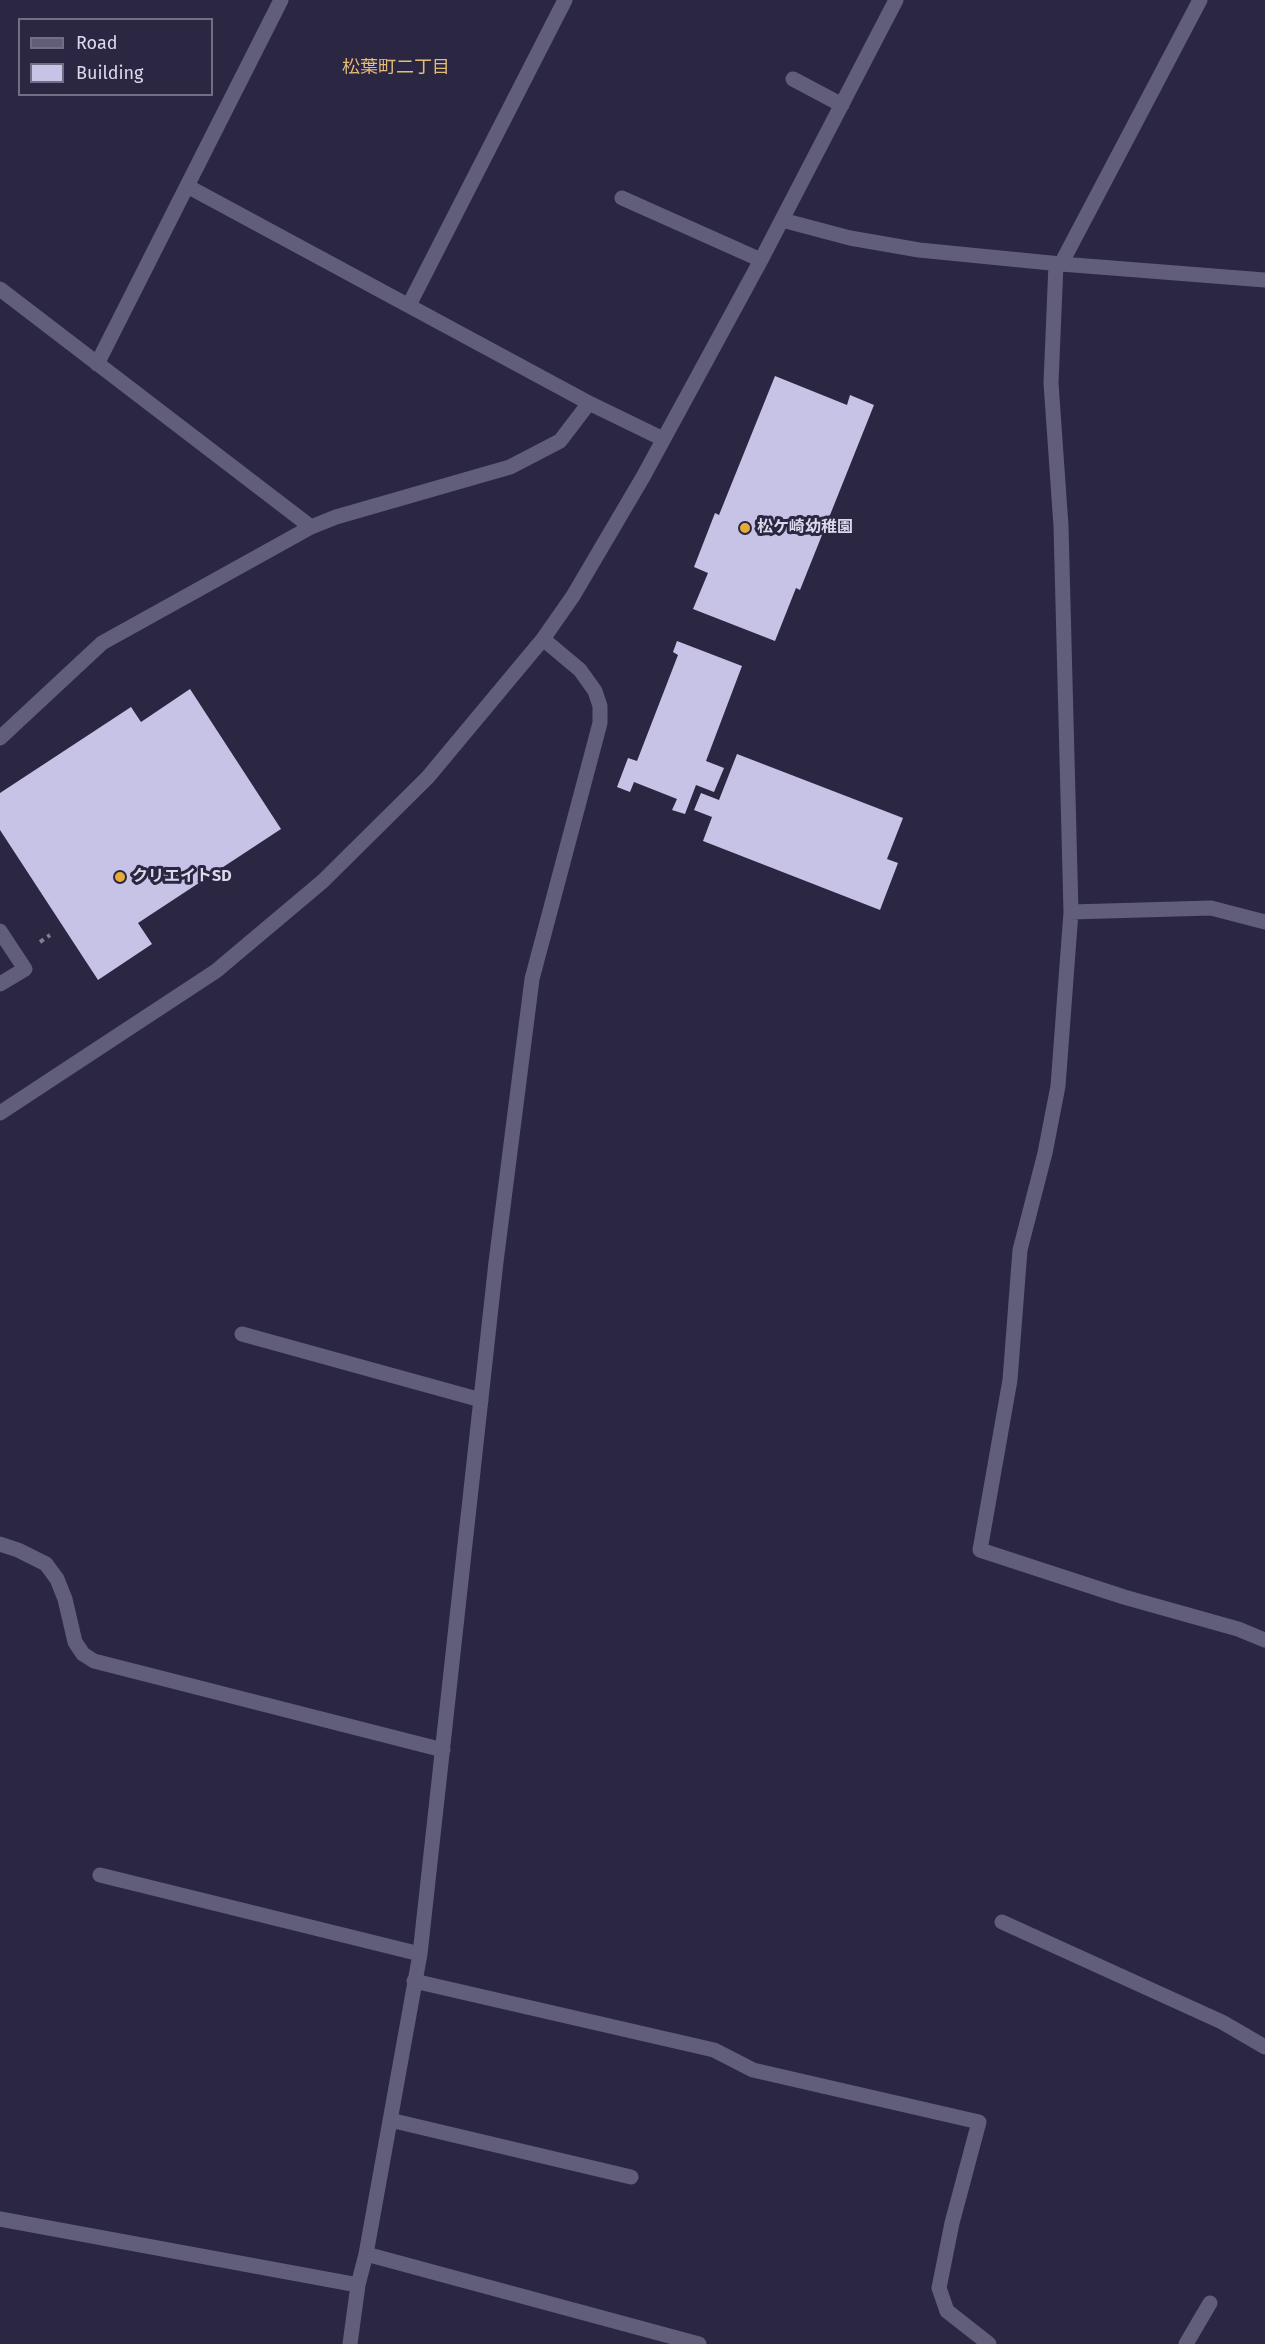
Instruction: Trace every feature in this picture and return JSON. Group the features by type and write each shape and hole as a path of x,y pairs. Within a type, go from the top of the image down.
{"street":[{"path":"97,364 281,0"},
{"path":"409,305 565,0"},
{"path":"0,1113 216,971 323,881 428,777 543,639 573,596 663,439 761,260 896,0"},
{"path":"1200,0 1058,264 1052,383 1061,526 1071,912 1058,1086 1045,1153 1020,1250 1010,1380 980,1550 1124,1597 1238,1629 1265,1640"},
{"path":"793,79 842,105"},
{"path":"187,186 589,403 663,439"},
{"path":"622,198 761,260"},
{"path":"782,220 850,238 919,250 1058,264 1265,280"},
{"path":"0,289 311,526"},
{"path":"0,738 102,643 311,526 510,467 560,441 589,403"},
{"path":"350,2344 358,2285 366,2254 420,1954 496,1262 532,979 600,723 600,706 595,691 580,670 543,639"},
{"path":"1071,912 1211,908 1265,922"},
{"path":"0,931 25,969 0,984"},
{"path":"242,1334 481,1400"},
{"path":"0,1544 46,1564 57,1579 65,1599 75,1642 83,1654 94,1661 443,1750"},
{"path":"100,1875 420,1954"},
{"path":"1002,1922 1222,2022 1265,2046"},
{"path":"414,1981 714,2050 753,2070 979,2122 952,2223 939,2288 947,2311 989,2344"},
{"path":"390,2120 631,2177"},
{"path":"0,2219 358,2285"},
{"path":"366,2254 699,2344"},
{"path":"1186,2344 1210,2303"}],"building":[{"path":"775,376 847,405 850,395 874,405 800,590 796,588 775,641 693,609 708,573 694,567 715,513 719,515"},
{"path":"677,641 742,666 706,761 724,768 714,792 696,785 685,814 672,810 677,799 634,782 630,792 617,787 628,758 637,761 678,655 673,652"},
{"name":"クリエイトSD","path":"190,689 281,829 138,923 152,944 98,980 0,830 0,793 131,707 141,722"},
{"path":"737,754 903,818 887,859 898,863 880,910 703,841 712,817 694,810 701,793 719,800"}],"place":[{"name":"松ケ崎幼稚園","path":"745,528"},
{"name":"クリエイトSD","path":"120,877"}],"district":[{"name":"松葉町二丁目","path":"396,68"}]}
